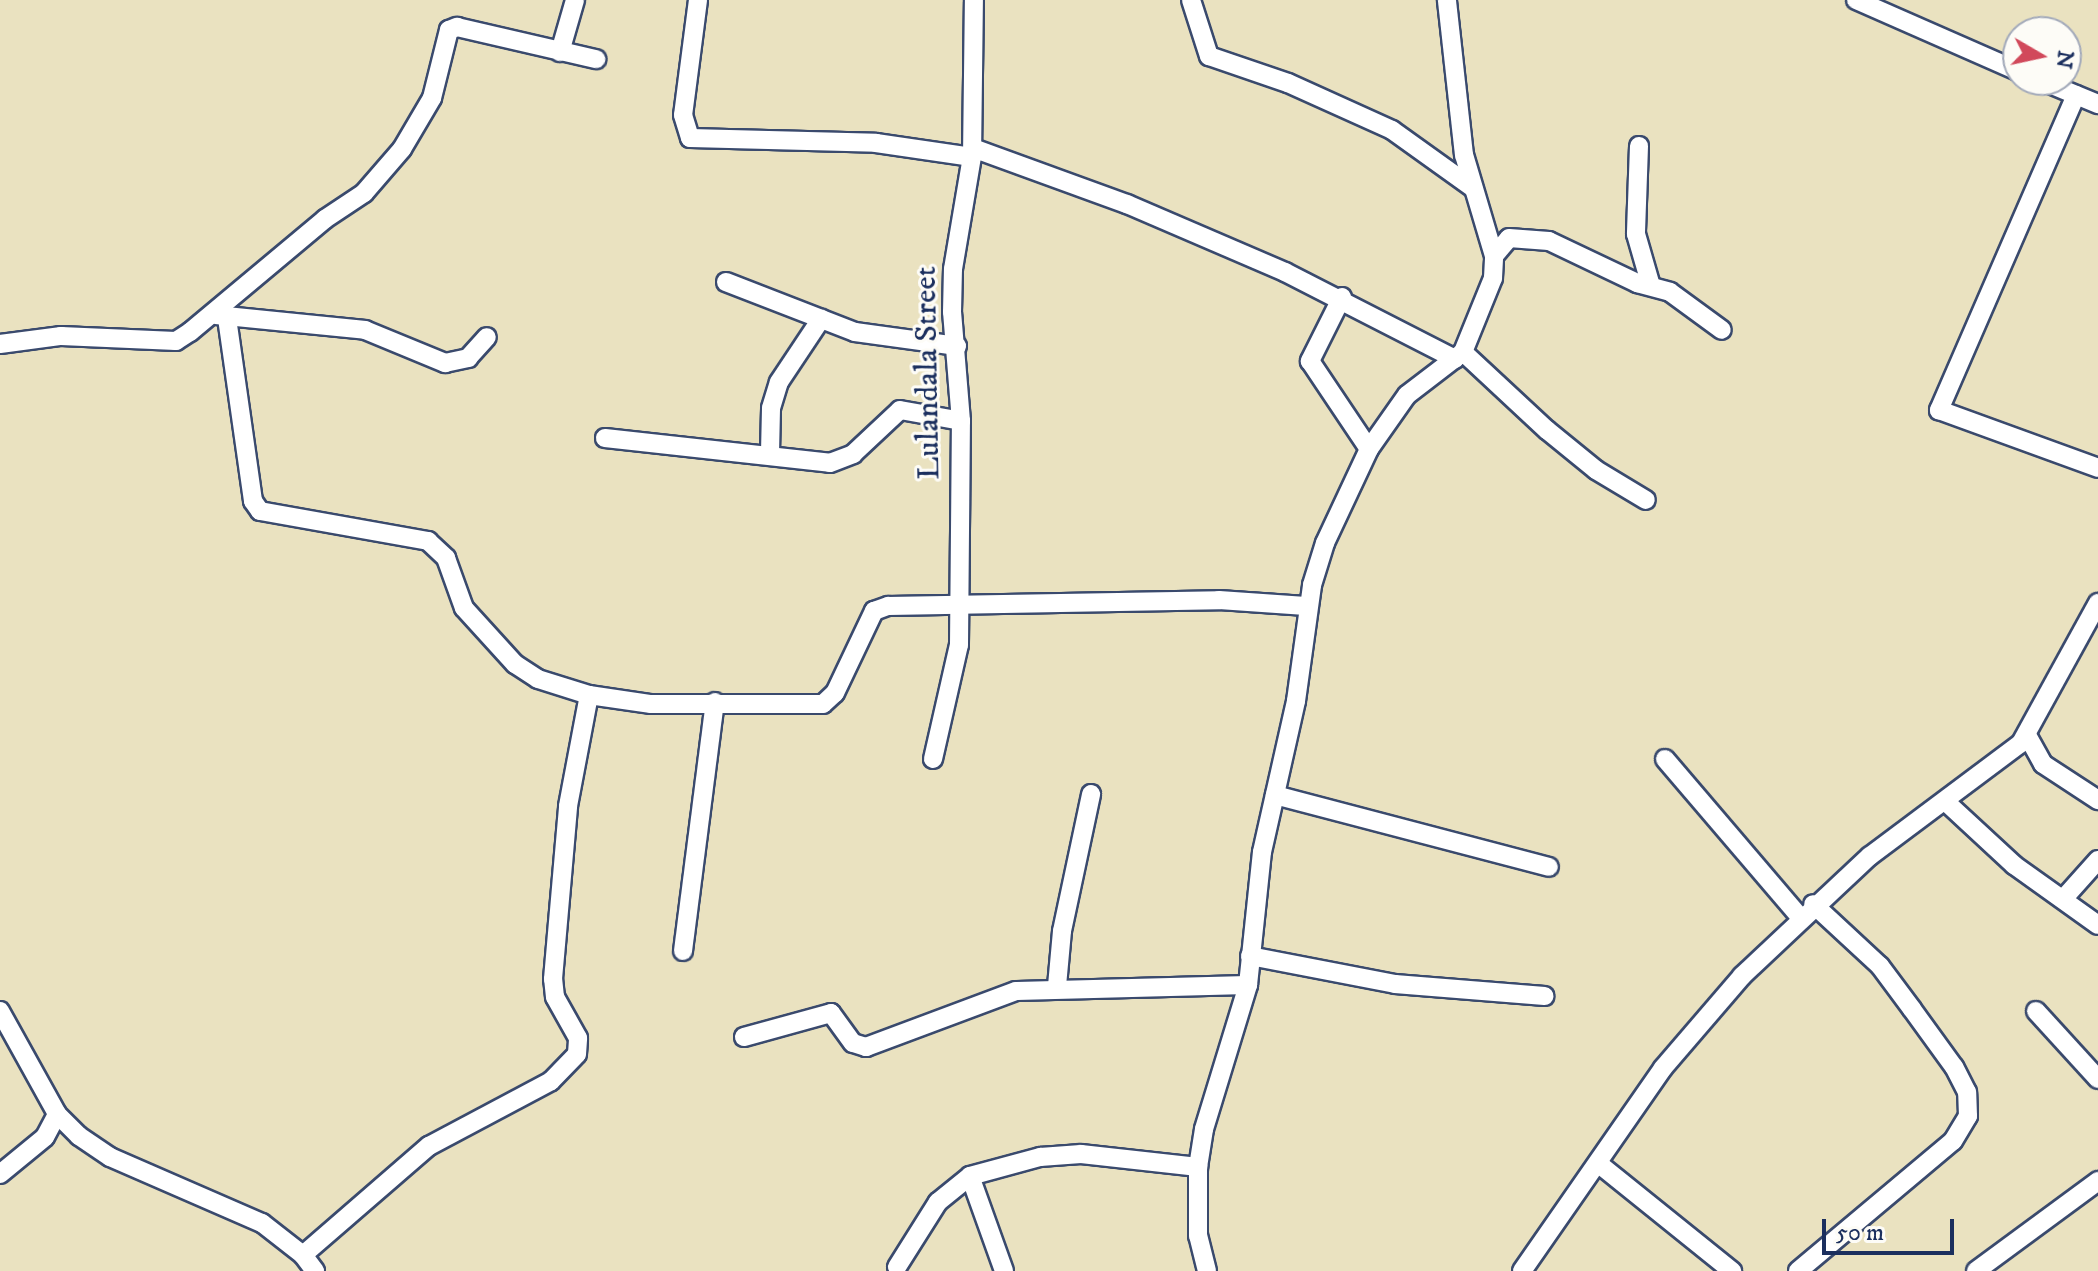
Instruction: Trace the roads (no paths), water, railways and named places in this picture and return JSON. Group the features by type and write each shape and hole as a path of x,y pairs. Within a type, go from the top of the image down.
{"street":[{"path":"560,52 575,0"},
{"path":"698,0 683,115 690,138 876,143 972,152 1127,204 1342,297 1459,356 1596,470 1646,500"},
{"name":"Lulandala Street","path":"933,759 958,664 961,421 953,269 972,152 974,0"},
{"path":"1191,0 1209,56 1288,83 1392,130 1473,188"},
{"path":"1207,1271 1197,1225 1198,1167 1204,1129 1248,985 1262,852 1296,701 1306,606 1325,543 1369,449 1407,395 1459,356 1488,299 1494,256 1473,188 1447,0"},
{"path":"1856,0 2002,64"},
{"path":"0,344 61,336 176,341 220,316 325,219 364,193 402,149 432,98 449,30 457,27 596,59"},
{"path":"2076,96 1939,410 2098,468"},
{"path":"2078,96 2098,104"},
{"path":"1639,146 1636,234 1651,286"},
{"path":"1494,256 1509,238 1549,241 1670,292 1722,330"},
{"path":"726,282 855,332 957,346"},
{"path":"1342,297 1310,361 1369,449"},
{"path":"220,316 365,330 445,363 468,358 487,337"},
{"path":"220,316 253,501 260,511 428,541 446,558 464,608 505,655 538,679 589,695 651,704 823,704 835,693 874,611 958,602 1219,600 1306,606"},
{"path":"770,453 771,408 779,382 821,319"},
{"path":"605,438 770,453 817,462 844,460 900,410 961,421"},
{"path":"1522,1271 1663,1068 1706,1015 1807,911 2027,735 2098,603"},
{"path":"303,1255 429,1146 551,1081 577,1054 578,1038 555,997 553,979 568,806 589,695"},
{"path":"683,951 715,702"},
{"path":"2027,735 2043,764 2098,800"},
{"path":"1665,759 1807,911 1880,966 1954,1067 1967,1092 1968,1116 1953,1141 1798,1271"},
{"path":"1057,986 1062,931 1091,794"},
{"path":"1275,795 1549,867"},
{"path":"1946,802 1992,848 2098,925"},
{"path":"2064,898 2098,860"},
{"path":"1250,956 1395,984 1545,996"},
{"path":"744,1037 831,1013 853,1043 866,1047 1016,991 1057,986 1248,985"},
{"path":"0,1011 57,1114 110,1157 262,1223 303,1255 315,1271"},
{"path":"2036,1011 2098,1079"},
{"path":"0,1174 45,1137 57,1114"},
{"path":"897,1267 938,1202 970,1176 1040,1157 1081,1154 1198,1167"},
{"path":"1599,1164 1732,1271"},
{"path":"970,1176 1004,1271"},
{"path":"1976,1271 2098,1181"}]}
